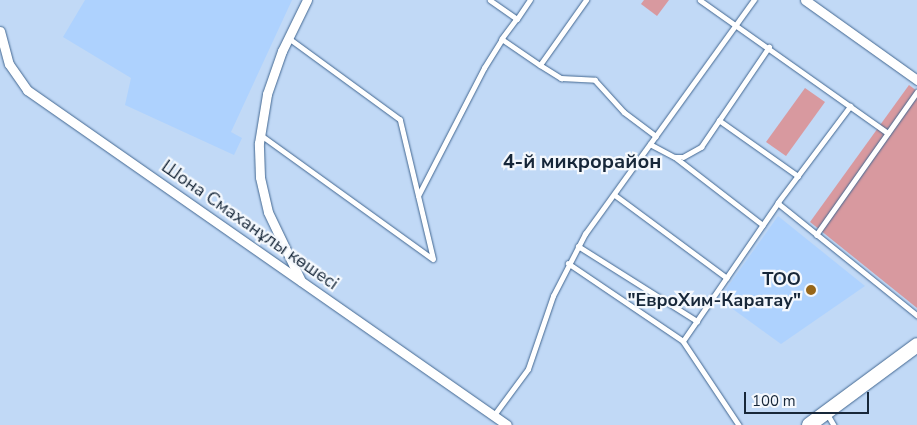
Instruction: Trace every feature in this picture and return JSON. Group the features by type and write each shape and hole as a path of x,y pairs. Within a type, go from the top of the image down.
{"main road":[{"path":"809,425 917,345"}],"street":[{"path":"302,281 268,212 260,177 260,134 267,94 288,38 308,0"},
{"path":"804,0 917,80"},
{"name":"Шона Смаханұлы көшесі","path":"0,31 9,64 27,90 508,425"}],"lane":[{"path":"490,0 516,19"},
{"path":"418,196 484,68 530,0"},
{"path":"540,65 586,0"},
{"path":"700,0 888,133"},
{"path":"494,415 528,369 568,263 578,246 754,0"},
{"path":"260,134 433,259 400,120 288,38"},
{"path":"502,39 560,78 595,80 624,112 656,136"},
{"path":"674,157 683,157 701,147 769,48"},
{"path":"816,234 917,92"},
{"path":"683,341 778,203 851,106"},
{"path":"719,120 798,176"},
{"path":"650,144 674,157 763,225"},
{"path":"615,196 727,278"},
{"path":"778,203 917,316"},
{"path":"578,246 697,321"},
{"path":"568,263 683,341 739,425"},
{"path":"826,412 834,425"}],"shaded area":[{"path":"85,0 292,0 231,132 242,138 234,155 125,105 131,78 63,37"},
{"path":"644,0 669,0 657,16 641,4"},
{"path":"909,85 917,91 917,308 810,222"},
{"path":"805,88 825,102 786,156 766,142"},
{"path":"778,216 865,286 781,344 719,299"}],"place":[{"name":"ТОО \"ЕвроХим-Каратау\"","path":"811,290"}],"district":[{"name":"4-й микрорайон","path":"582,161"}]}
